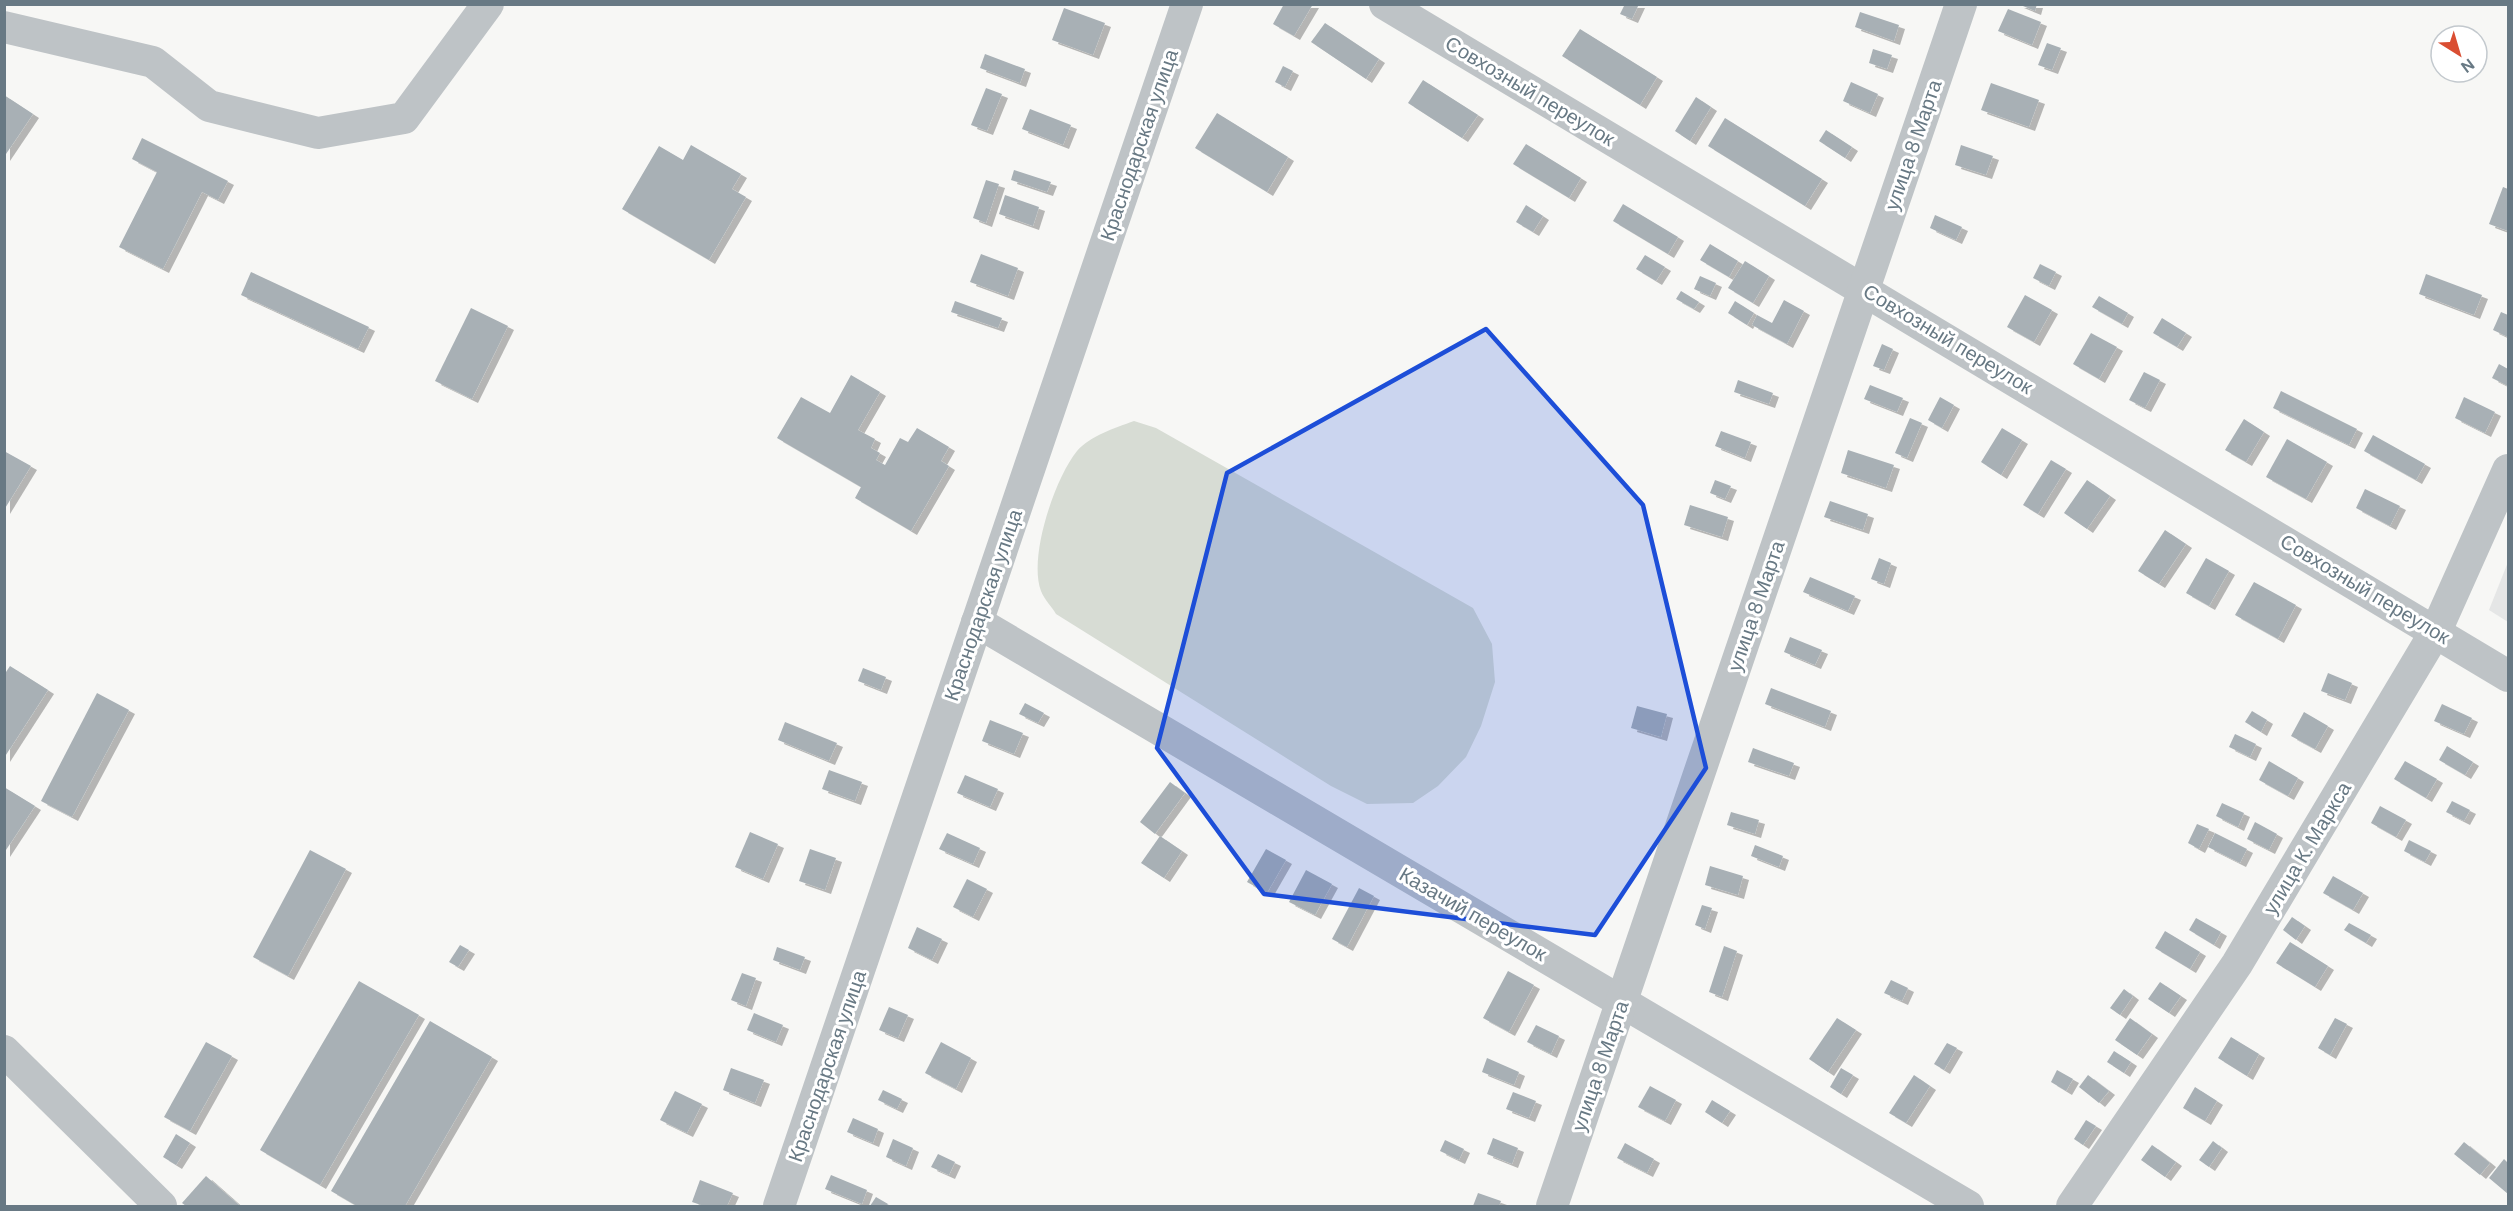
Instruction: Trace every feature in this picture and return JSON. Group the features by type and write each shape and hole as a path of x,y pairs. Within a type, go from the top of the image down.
{"street":[{"path":"4,27 153,62 209,106 318,133 404,118 489,4"},
{"name":"Краснодарская улица","path":"779,1206 1187,4"},
{"name":"Совхозный переулок","path":"1385,4 2508,676"},
{"name":"улица 8 Марта","path":"1552,1206 1960,4"},
{"name":"улица К. Маркса","path":"2072,1206 2237,964 2436,631 2508,470"},
{"name":"Казачий переулок","path":"977,622 1968,1206"},
{"path":"4,1052 161,1206"}],"highlighted area":[{"path":"1486,329 1643,505 1706,768 1595,935 1264,894 1157,748 1227,473"}],"shaded area":[{"path":"1134,421 1156,428 1473,608 1492,644 1495,682 1481,726 1466,757 1438,786 1413,803 1367,804 1331,786 1056,614 1041,591 1038,559 1046,518 1060,479 1082,446 1103,433"},
{"path":"2508,562 2508,622 2489,610"}],"building":[{"path":"1284,4 1313,4 1294,36 1273,24"},
{"path":"1625,4 1639,4 1632,19 1620,14"},
{"path":"2018,4 2037,4 2035,11"},
{"path":"1064,8 1105,23 1093,55 1052,40"},
{"path":"2008,9 2041,22 2032,45 1998,31"},
{"path":"1860,12 1899,25 1894,41 1855,27"},
{"path":"1325,23 1379,59 1366,79 1311,42"},
{"path":"1580,29 1657,77 1640,105 1562,56"},
{"path":"2047,43 2061,48 2052,70 2038,65"},
{"path":"1873,49 1892,55 1887,69 1869,63"},
{"path":"985,54 1025,69 1020,83 980,68"},
{"path":"1283,66 1293,71 1285,87 1275,82"},
{"path":"1423,80 1478,115 1462,138 1408,103"},
{"path":"1851,82 1878,94 1870,113 1843,101"},
{"path":"1991,83 2039,100 2029,127 1981,110"},
{"path":"986,88 1002,94 987,131 971,125"},
{"path":"4,95 33,114 4,157"},
{"path":"1696,97 1711,107 1690,141 1675,131"},
{"path":"1030,109 1071,125 1063,145 1022,129"},
{"path":"1217,113 1288,157 1267,192 1195,148"},
{"path":"1725,118 1822,179 1805,206 1708,146"},
{"path":"1826,130 1852,147 1845,158 1819,141"},
{"path":"142,138 228,181 218,200 202,192 163,269 119,247 157,172 132,159"},
{"path":"1526,144 1581,178 1569,198 1513,164"},
{"path":"691,145 741,174 732,189 746,197 709,260 622,209 659,146 683,160"},
{"path":"1961,145 1993,156 1986,175 1955,165"},
{"path":"1014,170 1051,182 1047,192 1011,180"},
{"path":"986,180 999,184 986,223 973,218"},
{"path":"2503,187 2508,189 2508,231 2489,224"},
{"path":"1005,195 1039,207 1033,226 999,214"},
{"path":"1623,204 1678,237 1668,254 1613,221"},
{"path":"1526,205 1543,216 1533,232 1516,222"},
{"path":"1935,215 1962,227 1956,240 1930,228"},
{"path":"1710,244 1738,261 1729,277 1700,260"},
{"path":"981,254 1018,268 1008,296 970,282"},
{"path":"1645,255 1665,267 1656,281 1636,269"},
{"path":"1745,261 1769,276 1753,303 1728,288"},
{"path":"2040,264 2056,272 2049,286 2033,278"},
{"path":"251,272 369,327 358,349 241,295"},
{"path":"2426,274 2482,295 2474,315 2419,294"},
{"path":"1700,276 1716,283 1710,296 1694,289"},
{"path":"1681,291 1699,302 1694,309 1676,299"},
{"path":"2025,295 2052,310 2034,342 2007,327"},
{"path":"2099,296 2128,313 2122,324 2092,307"},
{"path":"1784,300 1804,311 1787,344 1752,325 1757,315 1772,323"},
{"path":"955,301 1002,318 998,328 951,312"},
{"path":"1735,301 1754,313 1747,325 1728,313"},
{"path":"471,308 508,326 472,399 435,381"},
{"path":"2501,312 2508,315 2508,337 2493,330"},
{"path":"2162,318 2186,333 2177,347 2153,333"},
{"path":"2091,333 2117,347 2099,379 2073,364"},
{"path":"1882,344 1893,349 1884,370 1873,366"},
{"path":"2499,364 2508,369 2508,386 2492,378"},
{"path":"2144,372 2160,380 2145,408 2129,400"},
{"path":"851,375 880,392 858,430 875,439 871,448 880,453 876,460 885,465 900,438 908,442 917,428 949,447 941,461 949,466 911,531 855,498 861,487 777,438 801,397 830,413"},
{"path":"1738,380 1773,393 1769,404 1734,392"},
{"path":"1870,385 1903,398 1897,412 1864,399"},
{"path":"2281,391 2357,429 2349,445 2273,408"},
{"path":"1940,397 1954,405 1942,428 1928,420"},
{"path":"2464,397 2495,412 2485,433 2455,418"},
{"path":"1910,418 1922,423 1907,458 1895,453"},
{"path":"2244,419 2264,432 2246,462 2225,450"},
{"path":"2002,428 2022,440 2001,475 1981,462"},
{"path":"1721,431 1751,442 1745,458 1715,446"},
{"path":"2373,435 2425,464 2416,480 2364,451"},
{"path":"2287,439 2327,462 2306,499 2266,477"},
{"path":"1848,450 1894,465 1886,488 1841,473"},
{"path":"4,451 31,466 4,510"},
{"path":"2051,460 2066,469 2038,514 2023,505"},
{"path":"1715,480 1731,486 1725,499 1710,493"},
{"path":"2087,480 2110,496 2087,529 2064,513"},
{"path":"2365,489 2400,506 2390,526 2356,508"},
{"path":"1830,501 1868,514 1863,530 1824,517"},
{"path":"1690,505 1728,517 1722,537 1684,525"},
{"path":"2165,530 2186,544 2159,584 2138,571"},
{"path":"1879,558 1891,563 1884,584 1871,579"},
{"path":"2206,558 2229,571 2209,606 2186,593"},
{"path":"1810,577 1855,596 1848,611 1803,592"},
{"path":"2254,582 2296,605 2278,639 2235,615"},
{"path":"1790,637 1822,650 1815,665 1784,652"},
{"path":"10,666 48,690 4,758 4,675"},
{"path":"863,668 886,677 881,690 858,681"},
{"path":"2328,673 2352,683 2345,700 2321,691"},
{"path":"1771,688 1831,711 1825,727 1765,704"},
{"path":"97,693 129,710 72,817 41,801"},
{"path":"1025,703 1044,713 1038,723 1019,714"},
{"path":"2442,704 2472,718 2464,734 2434,721"},
{"path":"1637,706 1667,714 1661,737 1631,728"},
{"path":"2252,711 2267,720 2261,732 2245,722"},
{"path":"2304,712 2328,726 2315,749 2291,736"},
{"path":"990,720 1023,733 1014,754 982,741"},
{"path":"785,722 837,743 829,761 778,740"},
{"path":"2235,734 2256,744 2250,757 2229,747"},
{"path":"2447,746 2473,762 2465,775 2439,760"},
{"path":"1753,748 1794,763 1789,776 1748,762"},
{"path":"2269,761 2298,778 2288,796 2259,780"},
{"path":"2405,761 2437,779 2426,798 2394,779"},
{"path":"829,770 862,782 855,801 822,789"},
{"path":"965,775 998,789 990,807 957,793"},
{"path":"1170,782 1185,793 1155,834 1140,822"},
{"path":"4,787 35,806 4,853"},
{"path":"2452,801 2470,810 2464,821 2446,812"},
{"path":"2222,803 2244,813 2238,827 2216,816"},
{"path":"2380,806 2406,820 2396,837 2371,823"},
{"path":"1731,812 1759,820 1755,834 1727,825"},
{"path":"2255,822 2277,834 2269,850 2247,839"},
{"path":"2197,824 2209,829 2199,849 2188,843"},
{"path":"750,832 778,844 763,879 735,867"},
{"path":"947,833 980,848 973,864 939,849"},
{"path":"2215,833 2247,849 2240,863 2208,847"},
{"path":"1160,836 1182,851 1164,878 1141,863"},
{"path":"2409,840 2431,851 2425,862 2404,851"},
{"path":"1755,845 1783,856 1779,867 1751,856"},
{"path":"810,849 836,858 825,890 799,881"},
{"path":"1266,849 1286,860 1267,893 1247,882"},
{"path":"310,850 346,869 288,976 253,957"},
{"path":"1710,866 1743,876 1738,895 1705,885"},
{"path":"1306,870 1332,884 1315,915 1289,902"},
{"path":"2333,876 2363,893 2353,910 2323,893"},
{"path":"967,879 987,889 973,917 953,907"},
{"path":"1359,888 1374,896 1347,947 1332,939"},
{"path":"1702,905 1712,908 1705,929 1695,925"},
{"path":"2292,917 2305,926 2296,940 2283,930"},
{"path":"2196,918 2221,932 2214,945 2189,930"},
{"path":"2349,923 2371,935 2366,943 2344,930"},
{"path":"917,927 942,939 932,960 908,948"},
{"path":"2165,931 2200,952 2190,969 2155,948"},
{"path":"2290,942 2328,966 2315,987 2276,963"},
{"path":"460,945 469,950 458,967 449,962"},
{"path":"1724,946 1737,951 1722,997 1709,992"},
{"path":"777,947 805,957 800,970 773,960"},
{"path":"1508,971 1534,985 1509,1032 1483,1018"},
{"path":"742,973 756,978 746,1006 731,1000"},
{"path":"1891,980 1908,988 1902,1001 1884,993"},
{"path":"359,981 419,1015 320,1185 260,1150"},
{"path":"2160,982 2181,996 2169,1013 2148,999"},
{"path":"2124,989 2133,996 2120,1015 2110,1008"},
{"path":"889,1007 908,1015 898,1038 879,1030"},
{"path":"754,1013 783,1025 776,1042 747,1030"},
{"path":"1837,1018 1856,1030 1828,1072 1809,1059"},
{"path":"2130,1018 2152,1034 2137,1055 2115,1040"},
{"path":"2335,1018 2347,1024 2330,1055 2318,1048"},
{"path":"430,1021 492,1057 405,1206 357,1206 331,1191"},
{"path":"1536,1025 1559,1036 1551,1054 1527,1042"},
{"path":"2231,1037 2259,1054 2247,1076 2218,1058"},
{"path":"206,1042 232,1056 190,1131 164,1117"},
{"path":"941,1042 971,1058 956,1089 925,1073"},
{"path":"1947,1043 1957,1048 1944,1070 1934,1064"},
{"path":"2114,1051 2131,1062 2124,1073 2107,1062"},
{"path":"1487,1058 1519,1072 1514,1085 1482,1072"},
{"path":"731,1068 764,1080 755,1103 723,1090"},
{"path":"1841,1068 1853,1075 1841,1094 1830,1087"},
{"path":"2057,1070 2073,1079 2066,1091 2051,1082"},
{"path":"1914,1075 1930,1086 1906,1123 1889,1113"},
{"path":"2088,1075 2109,1091 2099,1103 2079,1087"},
{"path":"1650,1086 1676,1100 1665,1121 1638,1107"},
{"path":"2195,1087 2217,1101 2205,1121 2183,1108"},
{"path":"883,1090 902,1099 897,1109 878,1100"},
{"path":"675,1091 702,1104 687,1133 660,1120"},
{"path":"1513,1092 1536,1101 1529,1118 1506,1109"},
{"path":"1712,1100 1730,1111 1722,1123 1705,1112"},
{"path":"853,1118 878,1129 873,1143 847,1132"},
{"path":"2086,1120 2096,1126 2083,1145 2074,1139"},
{"path":"176,1134 190,1143 176,1165 163,1157"},
{"path":"1493,1138 1518,1148 1512,1164 1487,1154"},
{"path":"893,1139 913,1148 906,1166 886,1157"},
{"path":"1445,1140 1464,1149 1459,1160 1440,1151"},
{"path":"2213,1141 2222,1148 2209,1167 2199,1160"},
{"path":"2464,1142 2490,1163 2480,1175 2454,1154"},
{"path":"1625,1143 1654,1159 1647,1173 1617,1158"},
{"path":"2152,1145 2176,1162 2165,1177 2141,1160"},
{"path":"938,1154 955,1162 949,1175 931,1167"},
{"path":"2504,1159 2508,1163 2508,1194 2489,1178"},
{"path":"831,1175 867,1190 862,1204 825,1189"},
{"path":"206,1176 240,1206 186,1206 182,1203"},
{"path":"700,1180 733,1193 727,1206 704,1206 692,1202"},
{"path":"1478,1193 1501,1201 1499,1206 1473,1206"},
{"path":"876,1197 888,1204 870,1206"}]}
